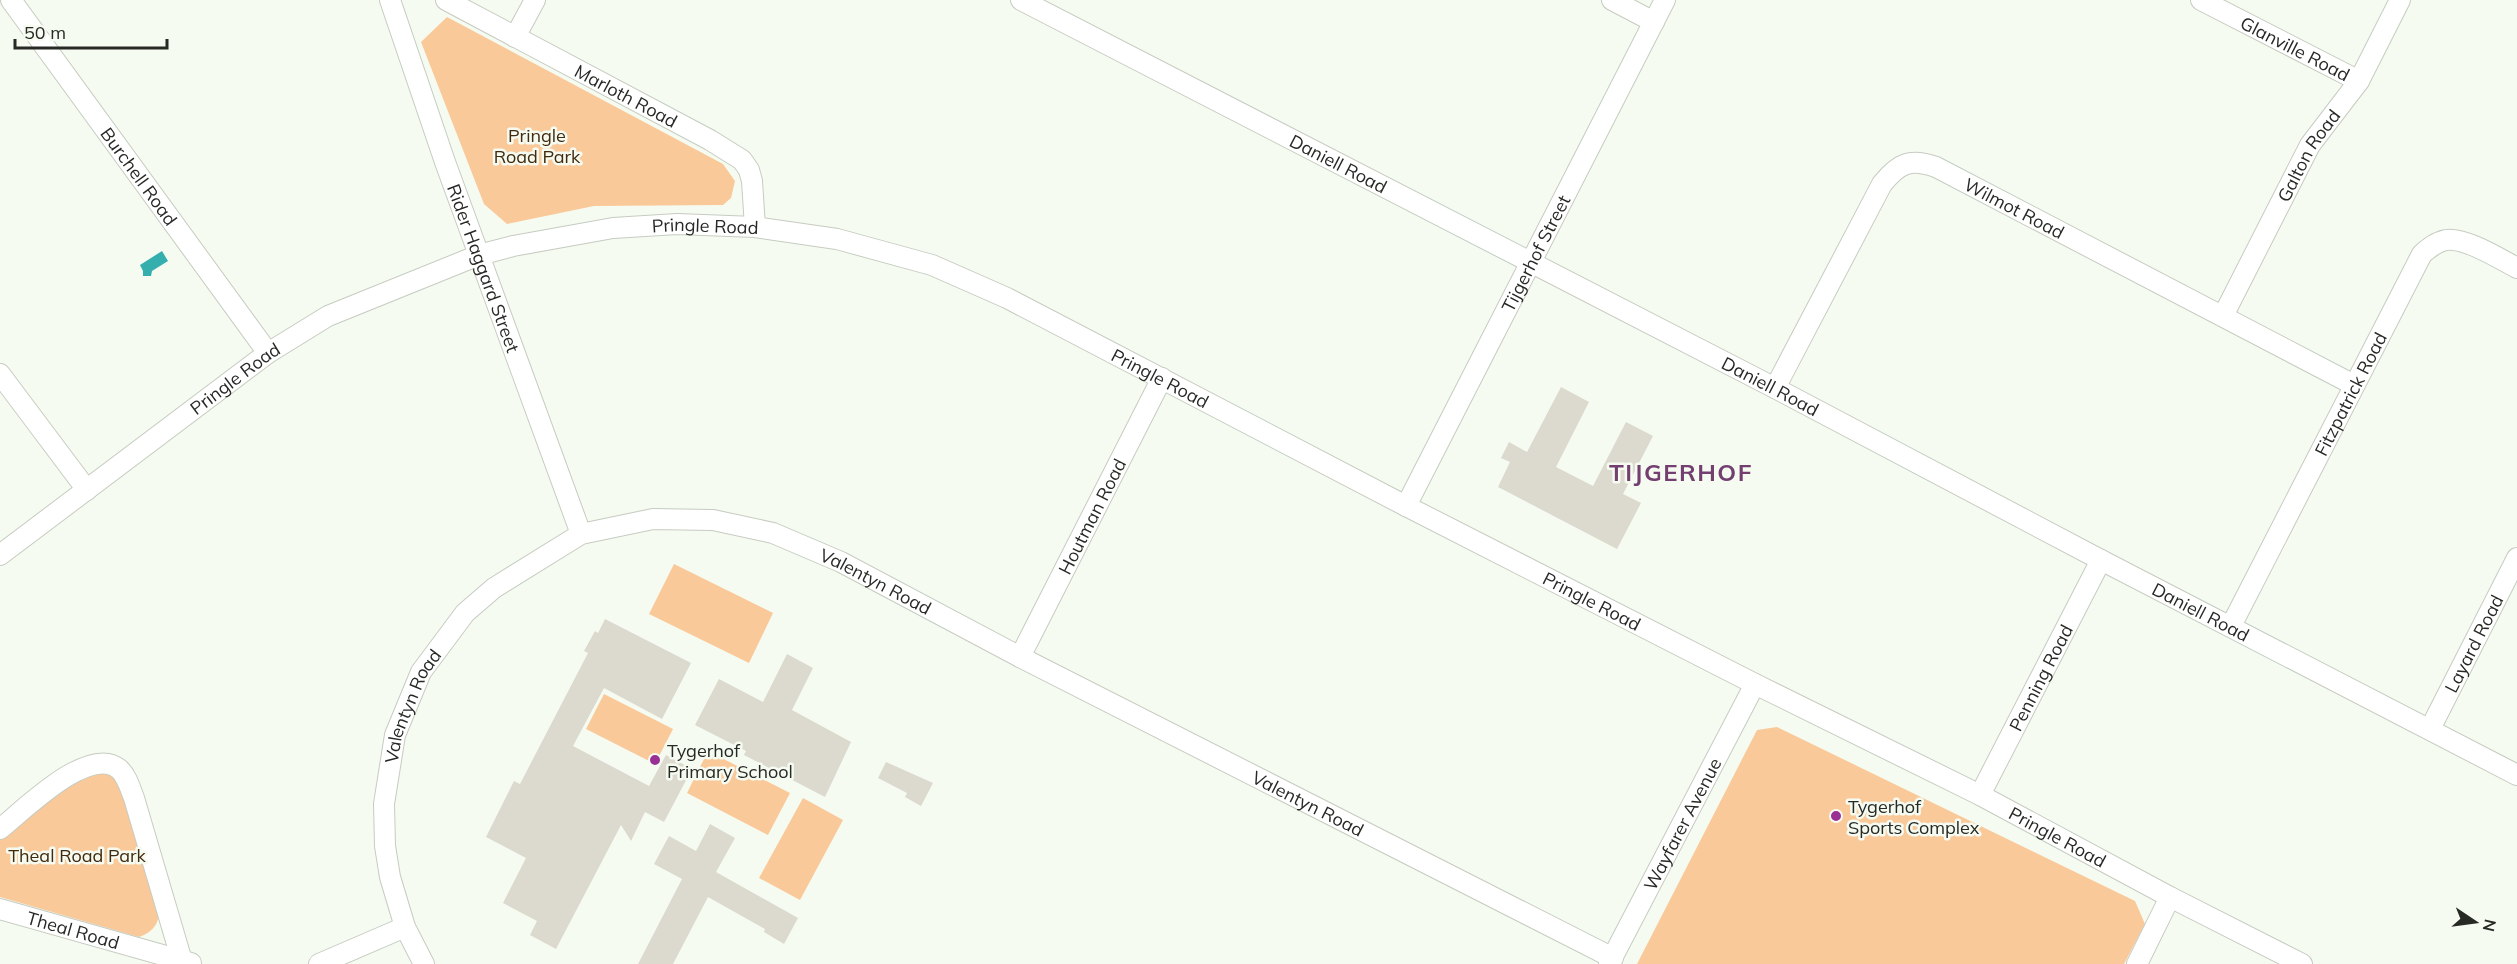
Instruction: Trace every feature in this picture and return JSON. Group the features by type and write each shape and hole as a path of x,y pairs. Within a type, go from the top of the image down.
{"street":[{"name":"Burchell Road","path":"11,0 268,353"},
{"name":"Rider Haggard Street","path":"390,0 479,255 581,534"},
{"name":"Marloth Road","path":"446,0 711,140 742,160 753,181 755,227"},
{"path":"515,37 536,0"},
{"name":"Daniell Road","path":"1021,0 1775,388 2517,775"},
{"path":"1612,0 1653,22"},
{"name":"Tijgerhof Street","path":"1406,506 1665,0"},
{"name":"Glanville Road","path":"2202,0 2359,81"},
{"name":"Galton Road","path":"2223,316 2310,146 2359,81 2400,0"},
{"name":"Wilmot Road","path":"1775,388 1882,184 1892,171 1907,163 1921,162 1936,167 2354,385"},
{"name":"Pringle Road","path":"0,555 268,353 328,316 479,255 525,243 613,228 677,224 755,227 837,239 932,265 1007,298 1406,506 1755,684 1980,795 2170,897 2302,964"},
{"name":"Fitzpatrick Road","path":"2230,627 2422,254 2433,244 2448,240 2463,242 2517,268"},
{"path":"0,374 87,490"},
{"name":"Houtman Road","path":"1020,657 1162,378"},
{"name":"Valentyn Road","path":"424,964 405,927 390,877 385,846 384,804 395,735 421,672 465,613 494,588 581,534 653,519 713,520 773,533 841,562 1020,657 1611,961"},
{"name":"Layard Road","path":"2430,729 2517,558"},
{"name":"Penning Road","path":"1980,795 2101,560"},
{"name":"Wayfarer Avenue","path":"1611,961 1755,684"},
{"name":"Theal Road","path":"0,829 66,777 85,765 101,762 119,768 126,777 134,798 189,962"},
{"path":"2137,964 2170,897"},
{"name":"Theal Road","path":"0,909 189,962"},
{"path":"319,964 405,927"}],"green space":[{"name":"Pringle Road Park","path":"447,17 723,164 735,181 731,198 723,205 594,206 507,224 484,204 421,42"},
{"path":"674,564 773,613 749,663 649,614"},
{"path":"604,694 673,729 655,764 586,729"},
{"name":"Tygerhof Sports Complex","path":"1777,727 2135,901 2145,924 2124,964 1637,964 1757,730"},
{"path":"708,751 790,793 768,835 687,793"},
{"name":"Theal Road Park","path":"104,769 118,781 159,905 158,921 149,932 139,937 0,897 0,835 86,772"},
{"path":"803,798 843,820 800,900 759,878"}],"water":[{"path":"162,251 168,261 152,271 151,276 143,276 140,265"}],"building":[{"path":"1561,387 1589,402 1556,467 1593,486 1626,422 1653,436 1623,494 1641,503 1617,549 1498,487 1510,462 1501,458 1509,442 1527,452"},
{"path":"605,619 691,663 662,719 604,688 573,746 649,786 666,755 692,769 664,822 645,812 631,841 621,825 556,949 530,935 537,921 503,903 526,858 486,837 514,781 520,784 588,653 584,651 595,631 598,633"},
{"path":"787,654 813,668 792,710 851,742 825,797 744,755 746,751 695,725 719,679 763,702"},
{"path":"886,762 933,783 921,806 905,797 907,793 878,778"},
{"path":"710,824 735,838 716,872 798,918 784,944 764,932 765,929 708,897 673,964 638,964 682,879 654,864 669,836 696,851"}],"place":[{"name":"Tygerhof Primary School","path":"655,760"},
{"name":"Tygerhof Sports Complex","path":"1836,816"}],"district":[{"name":"TIJGERHOF","path":"1681,472"}]}
